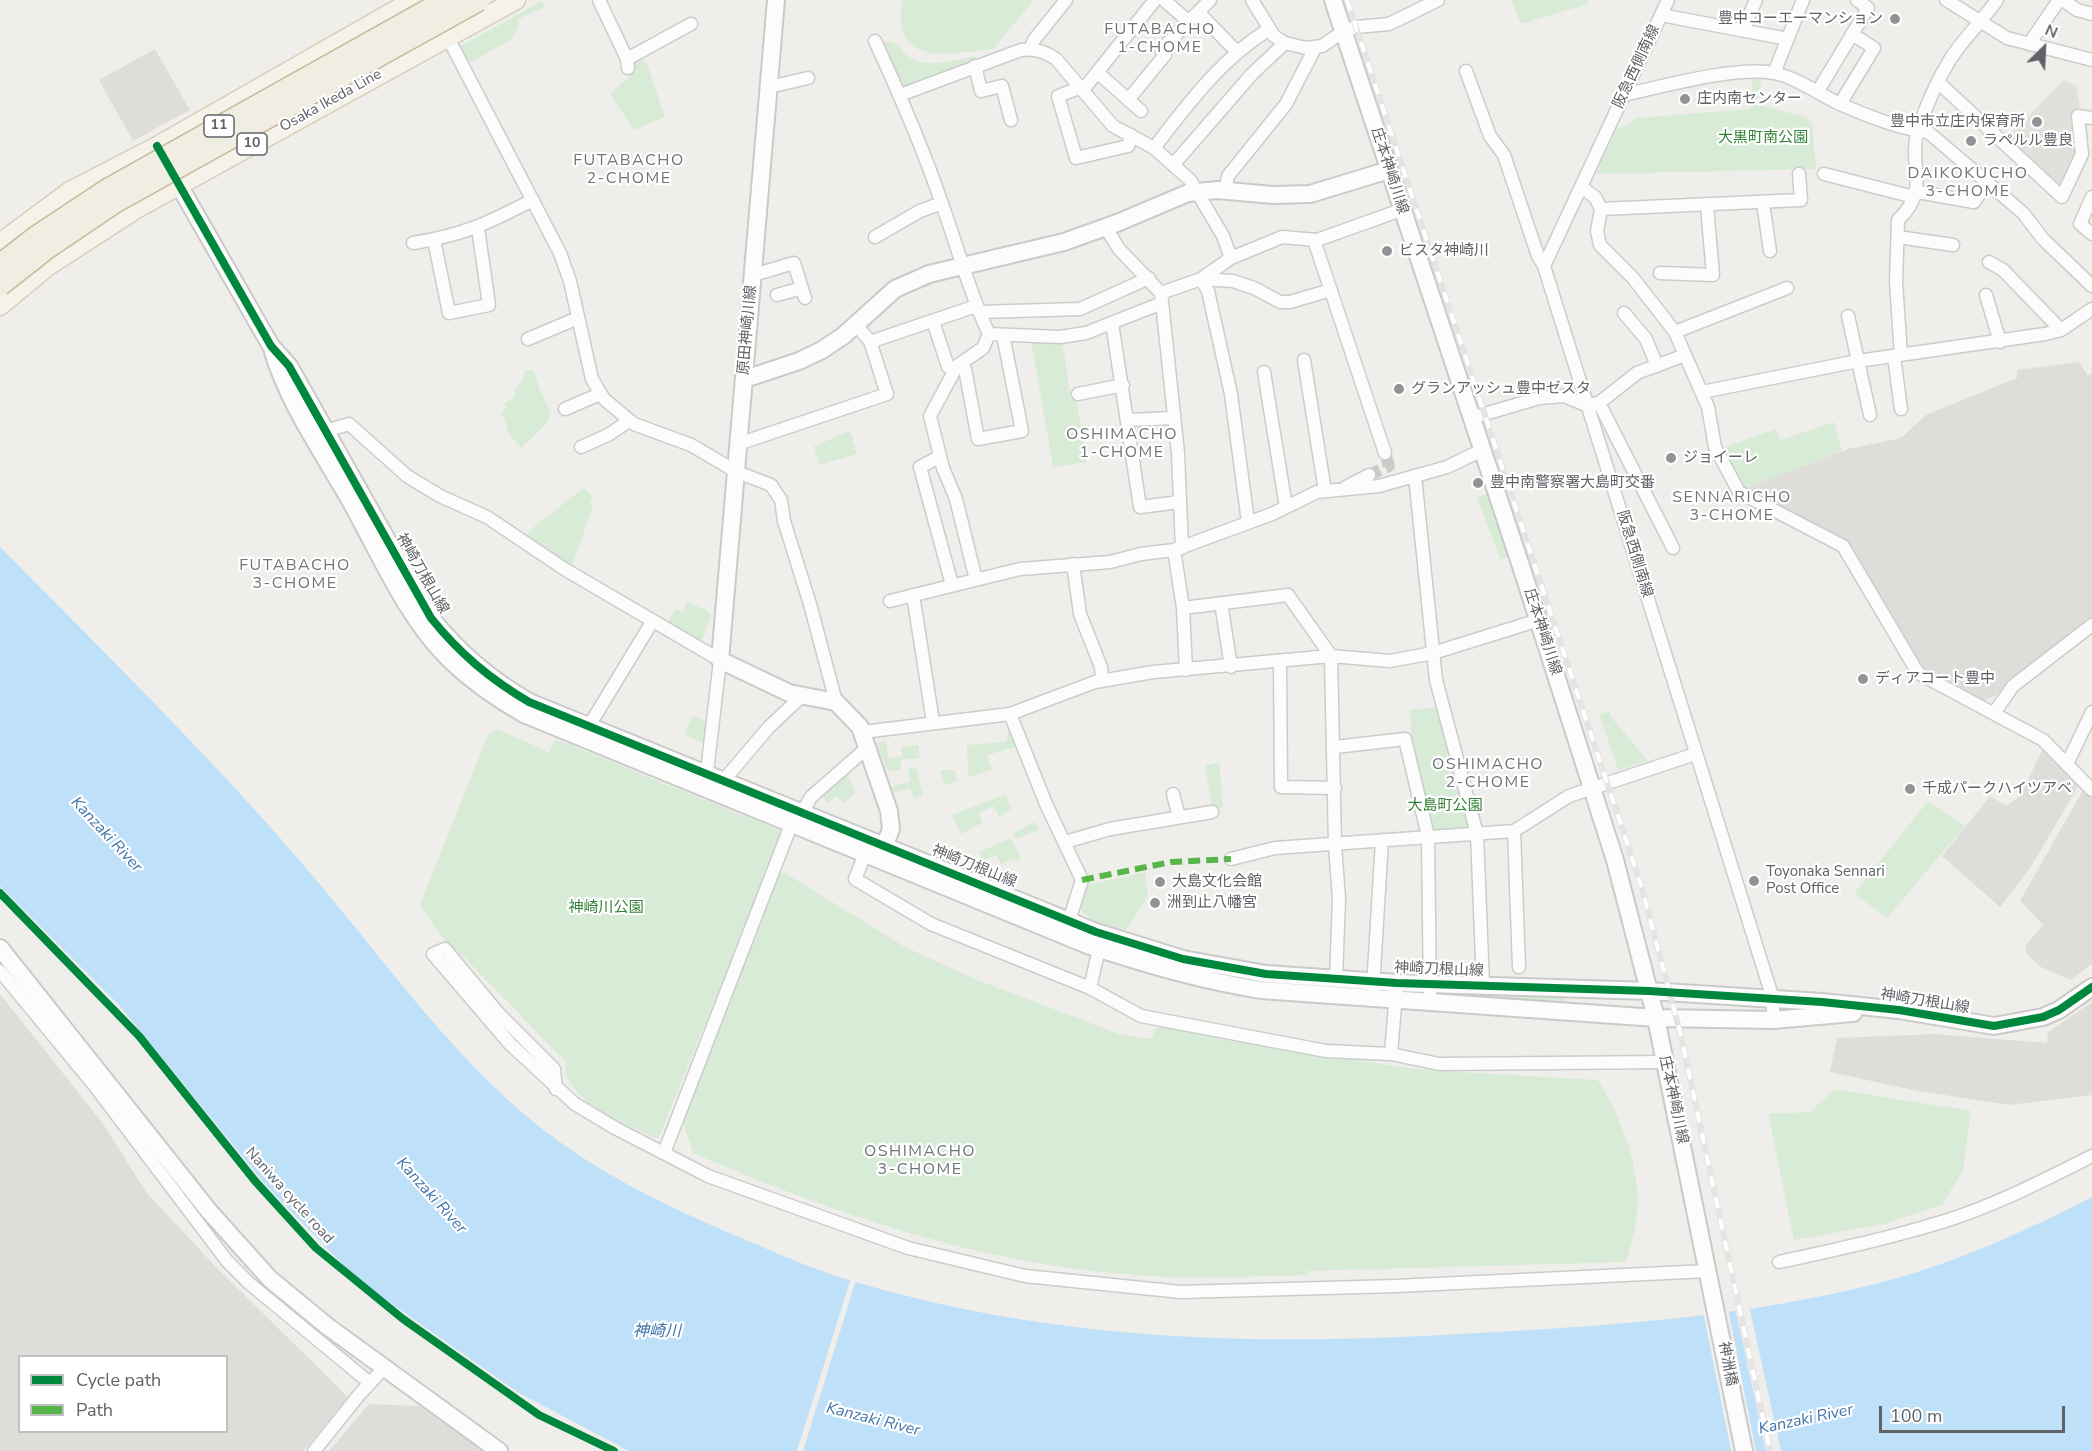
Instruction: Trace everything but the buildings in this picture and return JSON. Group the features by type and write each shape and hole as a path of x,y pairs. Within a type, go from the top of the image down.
{"highway":[{"name":"11","path":"0,265 36,237 106,190 446,0"},
{"name":"11","path":"0,285 46,248 115,202 479,0"}],"main road":[{"path":"0,243 70,191 157,146 413,0"},
{"name":"Osaka Ikeda Line","path":"0,306 47,267 179,185 516,0"}],"street":[{"path":"428,0 560,253 570,281 592,379 600,394 613,409 629,421 697,448 737,472 771,484 782,500 784,521 810,604 836,702 866,740 889,811 891,829 855,879 931,924 1089,988 1141,1016 1326,1051 1391,1054 1450,1064 1665,1062"},
{"path":"599,0 628,63 692,24"},
{"name":"原田神崎川線","path":"720,660 776,0"},
{"path":"1030,49 1034,40 1066,0"},
{"path":"1131,135 1128,146 1076,158 1058,96 1081,88 1097,72 1155,0"},
{"path":"1164,0 1193,16 1237,52"},
{"path":"1128,100 1165,56 1161,50 1210,0"},
{"path":"1252,0 1268,30 1285,43 1297,47 1315,48"},
{"name":"庄本神崎川線","path":"1333,0 1539,620 1615,860 1656,1018 1709,1274"},
{"path":"1225,190 1228,176 1286,104 1315,48 1344,31 1370,25 1389,24 1438,0"},
{"name":"阪急西側南線","path":"1668,0 1544,266 1593,404 1695,754 1773,999 1773,1020"},
{"path":"1743,30 1756,0"},
{"path":"1774,73 1803,0"},
{"path":"1818,91 1868,8 1857,0"},
{"path":"1946,0 1981,24 2007,38 2092,60"},
{"path":"1901,409 1897,356 1898,220 1910,209 1916,194 1915,150 1918,131 1952,57 1981,24 1997,0"},
{"path":"2028,44 2061,0 2077,10 2092,14"},
{"path":"1661,15 1788,39"},
{"path":"1154,148 1188,105 1237,52 1268,30"},
{"path":"1840,104 1874,48 1852,34"},
{"path":"875,41 900,95 942,203 977,309 989,334 983,348 961,363 930,414 939,457 956,499 976,580"},
{"path":"1173,165 1252,74 1285,43"},
{"path":"900,95 975,66 1030,49 1041,51 1056,59 1113,126 1154,148 1190,180 1223,236 1231,258"},
{"path":"975,66 981,92 1002,86 1011,120"},
{"path":"1466,71 1490,136 1504,155 1538,256 1544,266"},
{"path":"1097,72 1141,111"},
{"path":"1624,95 1704,77 1774,73 1818,91 1840,104 1918,131 1928,132 1986,184 2023,213 2043,239 2092,286"},
{"path":"769,87 807,78"},
{"path":"1939,83 2062,197 2081,160 2078,116 2092,118"},
{"name":"神崎刀根山線","path":"157,146 271,346 289,366 319,433 421,626 447,657 485,691 524,714 791,825 876,852 1066,927 1104,935 1195,962 1250,972 1336,979 1373,990"},
{"path":"744,379 814,354 855,324 881,300 912,280 1025,252 1106,228 1169,199 1197,192 1225,190 1273,195 1310,194 1389,170"},
{"path":"1601,209 1801,200 1799,174"},
{"path":"1824,174 1916,194 1974,202 1986,184"},
{"path":"1581,188 1595,197 1601,209 1597,231 1600,245 1633,278 1675,332 1702,392 1711,418 1715,447 1739,492 1843,546 1917,673 2043,740 2092,790"},
{"path":"2092,197 2080,224 2092,234"},
{"path":"413,243 478,228 532,200"},
{"path":"875,237 920,211 942,203"},
{"path":"1763,203 1770,251"},
{"path":"1660,273 1713,274 1707,206"},
{"path":"989,334 1060,337 1086,333 1112,323 1201,279 1231,258 1282,237 1314,240 1401,210"},
{"path":"434,240 449,314 489,305 478,228"},
{"path":"1106,228 1119,249 1149,278 1161,298 1180,502 1178,549 1186,670"},
{"path":"1898,237 1953,245"},
{"path":"1314,240 1385,453"},
{"path":"1989,262 2004,270 2061,330"},
{"path":"753,275 794,263 804,293 777,295"},
{"path":"870,342 977,309 1080,309 1149,278"},
{"path":"1201,279 1233,281 1280,302 1290,302 1331,290"},
{"path":"1201,279 1208,291 1232,394 1248,522"},
{"path":"1675,332 1787,288"},
{"path":"1986,295 2000,342"},
{"path":"1702,392 1858,360 2000,342 2061,330 2092,309"},
{"path":"1624,313 1646,339 1657,366"},
{"path":"1848,316 1870,415"},
{"path":"528,339 578,318"},
{"path":"933,321 948,367"},
{"path":"1112,323 1129,420 1140,507 1180,502"},
{"path":"738,444 886,394 870,342 855,324"},
{"path":"961,363 965,369 978,439 1022,430 1003,335"},
{"path":"1593,404 1637,373 1685,355"},
{"path":"1304,360 1325,490"},
{"path":"1264,372 1286,507"},
{"path":"1078,394 1123,385"},
{"path":"565,409 600,394"},
{"path":"1471,418 1539,398 1564,396 1593,404 1673,548"},
{"path":"1129,420 1173,418"},
{"path":"581,447 608,435 629,421"},
{"path":"319,433 349,424 407,476 440,496 486,516 566,570 652,622 767,684 802,696 836,702"},
{"name":"神崎刀根山線","path":"319,433 430,618 455,649 491,679 529,702 803,811 876,852"},
{"path":"890,601 1020,569 1110,562 1141,554 1178,549 1325,490 1379,486 1447,467 1482,450"},
{"path":"939,457 920,467 952,585"},
{"path":"1345,488 1368,475"},
{"path":"1415,476 1436,680 1477,834 1483,985"},
{"path":"1073,564 1080,614 1101,667 1102,680"},
{"path":"913,595 933,722"},
{"path":"1183,608 1288,595 1331,656 1335,747 1335,845 1339,900 1336,979"},
{"path":"1221,603 1231,667"},
{"path":"803,811 811,797 866,740 933,722 1010,714 1102,680 1331,656 1390,661 1433,653 1539,620"},
{"path":"589,726 652,622"},
{"path":"1994,713 2013,686 2092,625"},
{"path":"706,772 720,660"},
{"path":"1280,662 1281,787 1335,788"},
{"path":"724,780 769,727 802,696"},
{"path":"2067,764 2092,712"},
{"path":"1010,714 1046,804 1082,880 1066,927"},
{"path":"1335,747 1405,739 1428,836 1430,1001"},
{"path":"1231,860 1275,848 1514,831 1569,796 1695,754"},
{"path":"1173,794 1179,816"},
{"path":"1065,842 1110,829 1212,812"},
{"path":"664,1153 791,825"},
{"path":"1514,831 1519,967"},
{"path":"1373,990 1382,840"},
{"name":"神崎刀根山線","path":"1066,927 1099,949 1170,972 1261,990 1396,991 1430,1001 1566,1014 1656,1018 1773,1020 1899,1010"},
{"path":"0,948 236,1244 278,1285 384,1368 499,1451"},
{"path":"1089,988 1099,949"},
{"path":"433,954 510,1044 556,1089 615,1128 708,1176 886,1240 1025,1276 1181,1292 1709,1274"},
{"path":"0,971 94,1086 227,1261 249,1283 370,1383"},
{"name":"神崎刀根山線","path":"1396,991 1430,984 1649,991 1899,1010 1981,1024 2016,1023 2043,1017 2060,1010 2092,987"},
{"path":"1391,1054 1396,991"},
{"path":"1779,1262 1876,1240 1946,1220 2026,1190 2092,1156"},
{"name":"神洲橋","path":"1709,1274 1744,1451"},
{"path":"314,1451 384,1368"}],"shaded area":[{"path":"155,49 190,110 133,141 99,80"},
{"path":"2064,80 2076,86 2081,111 2080,151 2061,190 2007,138"},
{"path":"2079,362 2088,376 2092,373 2092,619 2031,663 1996,695 1983,701 1917,666 1844,541 1743,489 1848,449 1901,438 1926,415 2017,378 2017,370"},
{"path":"2042,750 2079,785 2030,868 2000,907 1942,856 1990,796 2007,806 2021,795"},
{"path":"2083,790 2092,798 2092,964 2070,980 2041,967 2026,953 2026,945 2043,925 2020,901"},
{"path":"0,994 104,1125 146,1192 215,1266 348,1397 303,1451 0,1451"},
{"path":"2092,1002 2092,1095 2009,1105 1918,1091 1830,1072 1837,1038 1934,1034 2047,1043 2048,1032"},
{"path":"369,1404 420,1406 484,1451 329,1451"}],"green space":[{"path":"902,0 1034,0 993,49 940,54 915,48 907,40 901,25"},
{"path":"1511,0 1589,0 1588,4 1521,24"},
{"path":"542,1 545,7 518,19 519,28 511,39 478,60 468,62 459,47"},
{"path":"887,41 895,44 910,58 921,62 945,62 976,56 978,60 904,87 899,84 882,43"},
{"path":"638,57 647,64 665,117 634,130 610,94 630,76 628,72 632,62"},
{"name":"大黒町南公園","path":"1762,77 1757,104 1805,117 1812,123 1816,169 1596,174 1617,128 1629,125 1635,118 1750,109 1753,78"},
{"path":"1031,340 1062,340 1071,399 1076,399 1087,462 1053,467"},
{"path":"525,370 534,371 541,393 551,412 548,422 521,448 506,430 508,428 501,413 506,408 504,404 515,396 514,390 524,378"},
{"path":"1834,422 1842,451 1743,489 1723,448 1776,429 1780,440"},
{"path":"850,431 857,454 819,465 814,446"},
{"path":"584,488 593,497 590,504 593,506 571,569 525,537 537,524"},
{"path":"1488,493 1509,557 1500,559 1477,497"},
{"path":"687,602 708,611 711,615 701,643 667,624 675,609 683,612"},
{"name":"大島町公園","path":"1441,707 1472,831 1431,834 1413,758 1410,710"},
{"path":"1609,712 1648,761 1618,770 1599,714"},
{"path":"693,715 709,723 706,745 684,734"},
{"path":"1009,725 1016,747 987,755 992,770 968,777 967,745 1006,742"},
{"name":"神崎川公園","path":"496,729 549,752 555,739 784,832 658,1139 615,1119 585,1100 574,1088 567,1075 565,1061 464,957 450,948 420,905 488,735"},
{"path":"886,741 888,759 902,756 901,747 918,745 920,758 900,760 901,769 888,772 876,743"},
{"path":"1219,762 1223,807 1218,808 1212,804 1205,768 1207,765"},
{"path":"916,768 923,795 914,798 910,788 894,793 892,786 910,782 908,769"},
{"path":"940,770 955,770 957,781 944,785"},
{"path":"847,773 855,793 844,803 836,796 828,803 821,793"},
{"path":"1006,794 1011,809 999,817 994,806 978,813 982,823 961,834 952,815"},
{"path":"1928,801 1965,826 1887,918 1856,895 1856,891"},
{"path":"1035,822 1039,830 1016,839 1013,833"},
{"path":"1011,838 1021,859 1014,862 1012,859 1001,864 997,855 983,861 979,852"},
{"path":"1145,872 1148,896 1126,931 1088,917 1080,908 1088,885"},
{"path":"785,873 905,947 977,980 1122,1035 1151,1039 1156,1028 1170,1028 1300,1052 1424,1070 1598,1080 1622,1128 1636,1180 1637,1217 1626,1262 1308,1271 1307,1275 1234,1277 1161,1277 1112,1273 1003,1256 898,1230 795,1195 693,1153 683,1121 779,874"},
{"path":"1453,992 1537,994 1565,999 1564,1004"},
{"path":"1835,1089 1971,1111 1963,1170 1942,1205 1884,1224 1794,1240 1768,1114 1810,1112"}],"water":[{"name":"神崎川","path":"0,547 153,702 265,821 424,1012 490,1083 526,1116 564,1145 607,1173 675,1209 722,1230 844,1279 938,1303 1017,1319 1175,1336 1333,1339 1592,1326 1688,1317 1784,1303 1879,1283 1961,1257 2014,1235 2092,1197 2092,1451 629,1451 519,1393 359,1281 269,1189 119,1005 0,886"}],"pier":[{"path":"851,1278 856,1280 803,1451 797,1451"},
{"path":"1749,1305 1781,1451 1766,1451 1735,1307"},
{"path":"1728,1308 1756,1451 1731,1451 1703,1312"}],"tunnel":[{"path":"1369,475 1389,466 1385,453"}],"railway":[{"path":"1347,0 1641,885 1681,1036 1770,1451"}],"marked path":[{"path":"1082,880 1171,862 1231,859"}],"cycle path":[{"path":"157,146 271,346 289,366 431,618 476,665 529,702 1096,932 1183,959 1266,974 1397,983 1649,991 1822,1002 1899,1010 1994,1026 2043,1017 2059,1010 2092,987"},
{"name":"Naniwa cycle road","path":"0,893 139,1036 255,1181 316,1248 403,1319 539,1415 614,1451"}],"place":[{"name":"豊中コーエーマンション","path":"1895,19"},
{"name":"庄内南センター","path":"1685,99"},
{"name":"豊中市立庄内保育所","path":"2037,122"},
{"name":"ラペルル豊良","path":"1971,141"},
{"name":"ビスタ神崎川","path":"1387,251"},
{"name":"グランアッシュ豊中ゼスタ","path":"1399,389"},
{"name":"ジョイーレ","path":"1671,458"},
{"name":"豊中南警察署大島町交番","path":"1478,483"},
{"name":"ディアコート豊中","path":"1863,679"},
{"name":"千成パークハイツアベ","path":"1910,789"},
{"name":"Toyonaka Sennari Post Office","path":"1754,881"},
{"name":"大島文化会館","path":"1160,882"},
{"name":"洲到止八幡宮","path":"1155,903"}],"district":[{"name":"FUTABACHO 1-CHOME","path":"1160,39"},
{"name":"FUTABACHO 2-CHOME","path":"629,170"},
{"name":"DAIKOKUCHO 3-CHOME","path":"1968,183"},
{"name":"OSHIMACHO 1-CHOME","path":"1122,444"},
{"name":"SENNARICHO 3-CHOME","path":"1732,507"},
{"name":"FUTABACHO 3-CHOME","path":"295,575"},
{"name":"OSHIMACHO 2-CHOME","path":"1488,774"},
{"name":"OSHIMACHO 3-CHOME","path":"920,1161"}],"water label":[{"name":"Kanzaki River","path":"106,835"},
{"name":"Kanzaki River","path":"431,1196"},
{"name":"Kanzaki River","path":"873,1420"},
{"name":"Kanzaki River","path":"1806,1420"}]}
